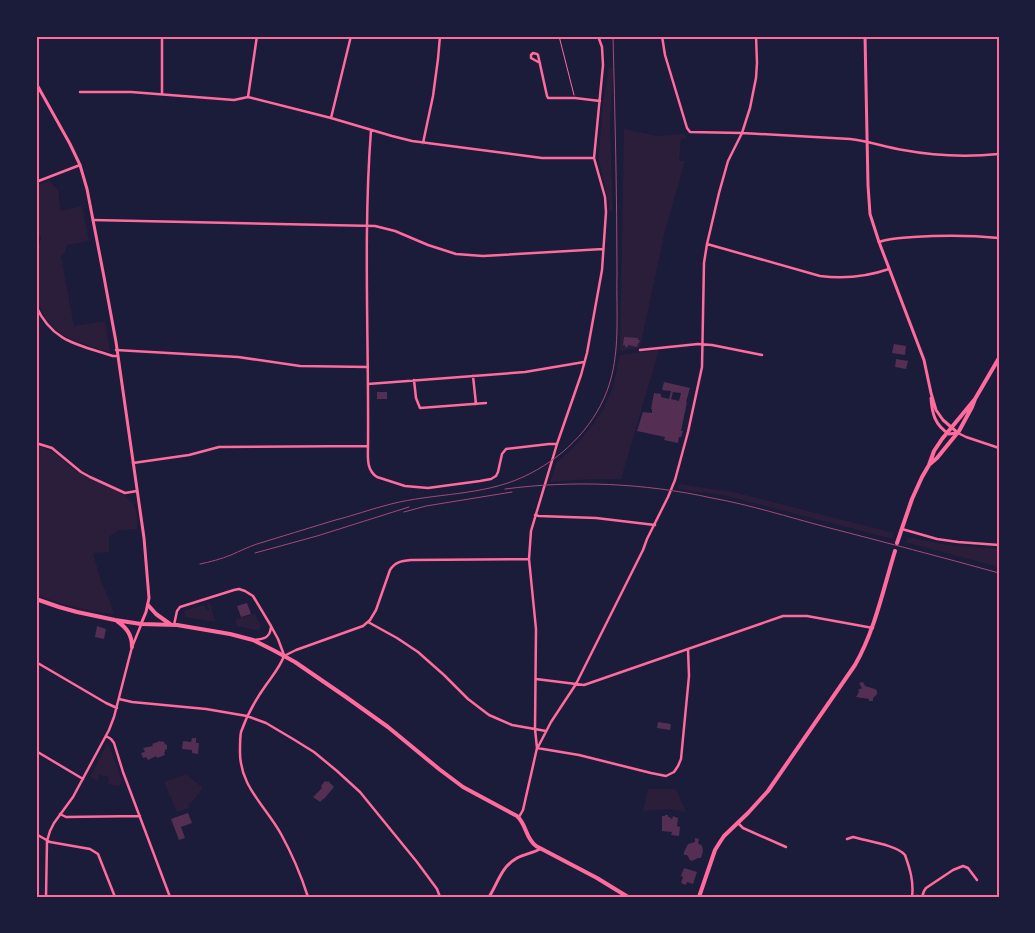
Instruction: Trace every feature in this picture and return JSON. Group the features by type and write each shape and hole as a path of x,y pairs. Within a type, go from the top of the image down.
{"main road":[{"path":"929,465 938,458 958,433 999,358"},
{"path":"897,543 912,499 934,451 975,399"},
{"path":"699,897 715,850 724,836 768,791 864,650 873,628 895,551"},
{"path":"36,599 59,607 115,620 141,624 172,624 253,640 284,656 346,697 448,776 472,792 519,817 529,840 540,849 597,878 628,897"},
{"path":"148,604 156,614 172,624"},
{"path":"115,620 128,631 132,639 132,647"}],"street":[{"path":"162,36 162,94"},
{"path":"248,97 257,36"},
{"path":"331,118 351,36"},
{"path":"423,143 434,96 440,36"},
{"path":"537,748 535,729 536,629 529,559 531,531 587,354 602,270 606,212 605,197 594,158 603,56 598,36"},
{"path":"662,36 665,55 689,131 850,139 932,154 971,156 999,154"},
{"path":"519,817 523,810 537,748 563,702 576,684 655,525 668,497 684,451 702,367 706,244 728,161 742,133 750,108 756,78 756,36"},
{"path":"865,36 870,214 879,242 924,360 931,393 939,416 958,433 999,448"},
{"path":"540,63 548,98 575,98 600,102"},
{"path":"36,84 70,144 80,165 87,188 112,320 136,491 141,514 149,592 148,604 132,647 112,724 73,797 52,827 48,841 46,897"},
{"path":"80,92 162,94 234,100 248,97 423,143 542,158 594,158"},
{"path":"371,130 367,226 368,446 369,467 373,474 405,486 431,488 480,481 494,478 498,472 502,454 506,449 557,444"},
{"path":"36,182 80,165"},
{"path":"93,220 367,226 395,231 456,254 483,256 602,249"},
{"path":"879,242 893,238 930,236 962,235 999,238"},
{"path":"706,244 820,276 856,277 889,269"},
{"path":"36,306 43,320 64,339 117,356"},
{"path":"640,350 702,344 762,355"},
{"path":"116,350 238,357 300,366 368,367"},
{"path":"368,384 538,370 584,362"},
{"path":"473,376 476,404"},
{"path":"414,380 416,398 420,408 486,403"},
{"path":"931,393 931,407 934,418 939,426 947,433 958,433"},
{"path":"36,443 52,448 90,477 125,493 136,491"},
{"path":"133,463 189,455 219,447 368,446"},
{"path":"535,515 596,518 655,525"},
{"path":"901,529 937,540 999,545"},
{"path":"308,897 291,852 280,831 252,792 244,777 240,761 240,734 247,716 279,668 284,656 296,650 359,629 368,622 376,610 390,570 398,562 410,560 529,559"},
{"path":"172,624 180,607 230,591 243,590 251,594 271,626 284,656"},
{"path":"536,679 584,685 783,616 807,616 873,628"},
{"path":"368,622 418,652 468,700 489,715 512,725 546,731"},
{"path":"253,640 261,640 267,637 271,626"},
{"path":"537,748 579,755 666,776 674,772 681,759 689,676 688,649"},
{"path":"36,662 116,708"},
{"path":"119,699 206,709 247,716 266,723 293,738 314,752 360,792 438,889 440,897"},
{"path":"106,736 114,743 170,897"},
{"path":"36,751 83,779"},
{"path":"60,814 66,817 140,816"},
{"path":"738,823 743,828 786,847"},
{"path":"36,834 48,841 90,849 98,854 115,897"},
{"path":"846,839 853,838 895,848 903,852 912,876 912,896 923,897 926,888 953,870 963,866 968,868 977,880"},
{"path":"489,897 500,874 510,864 540,849"}],"path":[{"path":"559,36 575,98"}],"shaded area":[{"path":"609,67 613,68 610,126 613,212 609,211 609,203 599,161 603,103"},
{"path":"624,129 658,136 685,134 686,138 681,139 679,161 685,161 665,231 640,348 620,351"},
{"path":"50,181 58,190 61,211 82,206 89,241 67,245 65,252 61,256 74,326 105,321 110,352 63,335 47,320 37,299 36,245 39,245 41,238 36,227 36,185"},
{"path":"659,350 621,479 550,482 557,462 581,439 605,406 613,387 620,355"},
{"path":"36,445 50,450 81,474 121,493 132,503 135,509 137,529 118,530 109,537 109,552 93,553 101,581 114,614 74,607 36,594"},
{"path":"679,484 738,493 894,533 892,539 723,495 678,489"},
{"path":"908,538 947,545 999,549 999,567 905,542"},
{"path":"210,603 215,622 185,617 184,611 204,605 206,610 209,610 206,604"},
{"path":"255,614 261,626 259,631 237,626 235,619"},
{"path":"107,744 122,781 119,786 108,784 109,777 99,775 98,781 90,777"},
{"path":"186,774 203,788 193,801 188,804 190,808 177,812 164,782"},
{"path":"648,789 676,789 686,812 666,809 643,811"}],"building":[{"path":"624,337 638,338 640,340 637,347 628,345 628,347 625,347 623,345"},
{"path":"894,344 906,346 905,355 892,353"},
{"path":"896,359 908,361 906,369 895,367"},
{"path":"664,382 690,388 681,431 683,431 678,443 664,440 665,437 637,431 643,412 652,413 654,393 661,394 661,397 669,399 671,391 662,390","holes":["673,392 681,393 679,401 671,399"]},
{"path":"377,392 387,392 387,399 377,399"},
{"path":"247,603 251,614 241,617 237,606"},
{"path":"97,626 106,629 104,639 95,637"},
{"path":"863,682 865,686 877,691 873,701 856,697 859,692 858,690 862,688 859,683"},
{"path":"658,722 671,724 670,730 657,728"},
{"path":"192,738 196,738 196,743 199,743 198,754 192,753 192,750 182,749 183,741 191,742"},
{"path":"160,741 167,745 167,749 164,752 165,755 157,758 156,756 148,760 146,757 143,758 141,753 145,752 143,748 153,746 152,744"},
{"path":"325,781 328,781 334,787 320,802 313,797 322,788 321,786"},
{"path":"188,813 192,823 181,827 185,838 179,840 171,819"},
{"path":"665,815 672,819 673,816 678,818 679,836 671,835 672,832 662,831 662,816"},
{"path":"695,838 699,839 698,843 702,846 703,851 701,858 692,861 687,855 684,855 684,852 688,844 695,842"},
{"path":"684,868 697,872 693,884 687,882 686,885 681,883"}],"tram line":[{"path":"200,564 223,558 257,544 384,506 407,500 475,491 507,483 523,477 550,462 584,431 601,405 607,391 616,348 617,215 613,36"},
{"path":"505,489 557,484 609,484 686,493 755,508 999,573"},
{"path":"404,512 426,506 512,492"},
{"path":"255,553 409,507"}]}
